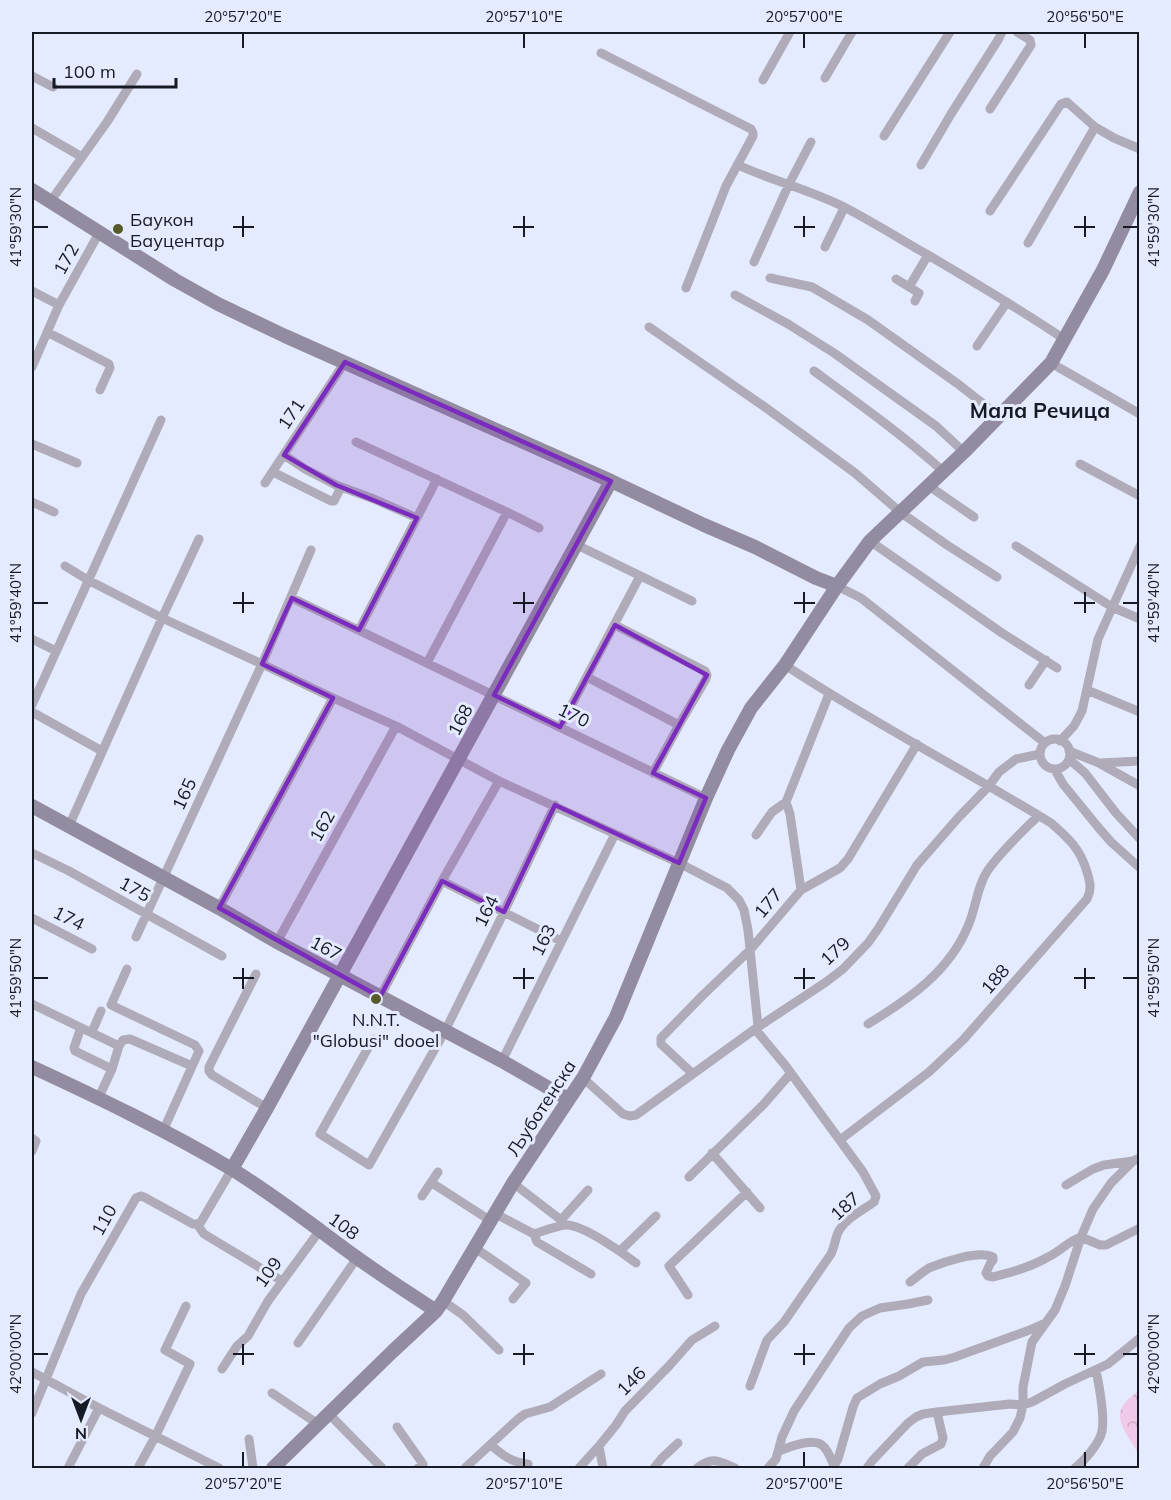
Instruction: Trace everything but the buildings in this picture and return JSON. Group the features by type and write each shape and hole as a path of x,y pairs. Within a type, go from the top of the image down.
{"street":[{"path":"763,80 790,32"},
{"path":"825,78 852,32"},
{"path":"884,136 950,32"},
{"path":"921,165 1002,32"},
{"path":"990,109 1031,45 1030,40 1017,32"},
{"path":"601,53 751,129 753,133 726,186 687,288"},
{"path":"50,202 107,122 137,74"},
{"path":"32,76 53,87"},
{"path":"990,212 1061,104 1067,102 1095,127 1140,149"},
{"path":"1028,243 1095,127"},
{"path":"32,128 82,157"},
{"path":"754,262 789,184 811,142"},
{"path":"738,165 844,207 1007,302 1064,339"},
{"path":"32,190 175,280 218,304 755,547 861,598 1045,743"},
{"name":"Љуботенска","path":"273,1468 439,1306 513,1183 583,1078 616,1017 706,798 751,708 785,665 870,541 944,472 1051,363 1103,270 1140,192"},
{"path":"825,247 844,207"},
{"name":"172","path":"32,367 59,305 99,233"},
{"path":"909,287 928,255"},
{"path":"770,278 812,288 868,320 999,416"},
{"path":"896,279 919,293 915,301"},
{"path":"32,291 59,305"},
{"path":"735,294 834,352 936,426 964,452"},
{"path":"977,346 1007,302"},
{"path":"649,327 781,418 855,473 900,512 997,577"},
{"path":"47,332 109,364 110,368 100,390"},
{"name":"171","path":"265,483 345,362"},
{"path":"1051,363 1140,414"},
{"path":"814,371 868,410 944,472"},
{"path":"32,705 161,420"},
{"path":"356,442 539,528"},
{"path":"32,444 77,463"},
{"path":"284,455 314,474 341,487 417,518"},
{"path":"1080,464 1140,496"},
{"path":"273,471 331,501 334,501 341,487"},
{"path":"359,630 437,479"},
{"name":"168","path":"339,975 577,545 610,481"},
{"path":"929,486 974,517"},
{"path":"32,502 54,512"},
{"path":"427,663 507,512"},
{"path":"69,826 199,539"},
{"path":"870,541 1002,633 1057,668"},
{"path":"577,545 692,601"},
{"path":"1016,546 1112,607 1140,619"},
{"path":"1060,741 1074,726 1082,711 1098,639 1140,546"},
{"name":"165","path":"136,937 292,598 311,550"},
{"path":"65,566 162,618 396,726 458,761 679,863 727,888 739,900 744,910 757,1028"},
{"path":"560,727 640,576"},
{"name":"170","path":"292,598 706,798"},
{"path":"615,625 705,671 707,675 653,773"},
{"path":"32,639 56,651"},
{"path":"1029,685 1046,660"},
{"name":"188","path":"785,665 829,694 1051,823 1082,855 1091,885 1087,899 963,1040 929,1072 840,1140"},
{"path":"587,677 679,725"},
{"path":"1087,690 1140,712"},
{"path":"756,835 772,812 786,802 829,694"},
{"path":"219,909 333,698"},
{"path":"32,712 102,751"},
{"name":"162","path":"277,942 396,726"},
{"path":"1140,839 1069,755 1064,743 1052,740 1045,743 1040,750 1044,765 1055,770 1063,784 1111,842 1140,868"},
{"name":"177","path":"693,1074 661,1044 662,1038 750,950 801,890 840,868 848,859 917,744"},
{"name":"179","path":"583,1078 623,1113 630,1116 636,1115 757,1028 826,982 868,943 917,865 999,772 1016,759 1040,754"},
{"path":"1069,755 1099,763 1140,786"},
{"path":"1055,770 1064,766 1069,755"},
{"path":"1099,763 1140,761"},
{"path":"380,997 499,781"},
{"path":"786,802 790,814 801,890"},
{"name":"164","path":"373,1039 320,1134 369,1165 445,1031 555,805"},
{"name":"167","path":"32,806 277,942 502,1061 568,1099"},
{"path":"868,1024 922,988 948,961 970,923 987,872 1038,816"},
{"name":"163","path":"502,1061 615,834"},
{"name":"175","path":"32,853 69,871 222,956"},
{"path":"442,881 561,940"},
{"name":"174","path":"32,918 92,949"},
{"path":"127,969 111,1005 195,1045 199,1051 163,1131"},
{"path":"256,974 209,1066 209,1071 267,1108"},
{"path":"282,1281 204,1234 197,1224 201,1221 267,1108 339,975"},
{"path":"32,1006 32,1004 119,1046"},
{"path":"92,1032 101,1011"},
{"name":"187","path":"750,1386 767,1340 784,1322 831,1254 841,1227 875,1199 875,1193 840,1140 757,1028"},
{"path":"79,1033 75,1051 112,1069"},
{"path":"99,1097 123,1040 130,1039 192,1066"},
{"name":"108","path":"32,1067 99,1097 232,1169 357,1258 439,1306"},
{"path":"689,1177 763,1105 791,1073"},
{"path":"32,1138 36,1141 32,1150"},
{"path":"712,1153 760,1208"},
{"path":"1066,1185 1093,1169 1136,1160"},
{"path":"983,1468 990,1456 1013,1432 1020,1418 1023,1387 1032,1342 1055,1310 1093,1209 1111,1184 1136,1160"},
{"path":"422,1196 438,1172"},
{"path":"432,1183 494,1218 534,1234 567,1225 587,1232 636,1263"},
{"path":"513,1183 561,1220 588,1190"},
{"path":"688,1295 669,1266 747,1192"},
{"name":"110","path":"46,1378 81,1294 136,1198 144,1197 193,1224 197,1224"},
{"path":"620,1251 656,1216"},
{"path":"910,1282 928,1269 957,1258 981,1255 993,1257 986,1273 993,1277 1046,1259 1081,1237 1092,1243 1106,1245 1140,1228"},
{"name":"109","path":"222,1369 237,1346 248,1336 268,1301 320,1230"},
{"path":"534,1234 537,1242 591,1274"},
{"path":"475,1248 526,1283 513,1299"},
{"path":"298,1343 357,1258"},
{"path":"768,1468 776,1459 782,1437 795,1411 849,1328 862,1316 880,1308 928,1300"},
{"path":"138,1468 190,1364 165,1350 186,1306"},
{"path":"439,1306 463,1315 499,1350"},
{"path":"834,1467 857,1398 923,1362 955,1357 1046,1323"},
{"name":"146","path":"579,1468 625,1411 692,1340 715,1326"},
{"path":"867,1468 908,1423 923,1414 1010,1404 1023,1405 1032,1402 1096,1370 1140,1338"},
{"path":"1075,1468 1084,1460 1102,1432 1096,1370"},
{"path":"32,1372 219,1468"},
{"name":"146","path":"465,1468 525,1414 550,1407 601,1374"},
{"path":"32,1413 46,1378"},
{"path":"272,1393 318,1424"},
{"path":"68,1468 99,1408"},
{"path":"908,1468 922,1454 941,1444 943,1438 937,1412"},
{"path":"329,1414 382,1468"},
{"path":"397,1427 423,1464 418,1468"},
{"path":"249,1438 253,1468"},
{"path":"654,1468 678,1443"},
{"path":"779,1451 800,1443 820,1444 824,1446 834,1467"},
{"path":"491,1444 509,1459 528,1464"},
{"path":"599,1446 603,1468"},
{"path":"697,1468 710,1461 718,1461 735,1468"}],"highlighted area":[{"path":"345,362 611,481 494,695 560,727 615,625 707,675 653,773 706,798 679,863 555,805 504,912 442,881 380,997 219,908 333,698 262,664 292,598 359,630 417,518 336,485 284,455"}],"green space":[{"path":"1139,1390 1139,1454 1125,1432 1120,1413 1124,1404"}],"place":[{"name":"Баукон Бауцентар","path":"118,229"},
{"name":"N.N.T. \"Globusi\" dooel","path":"376,999"}],"district":[{"name":"Мала Речица","path":"1040,410"}]}
